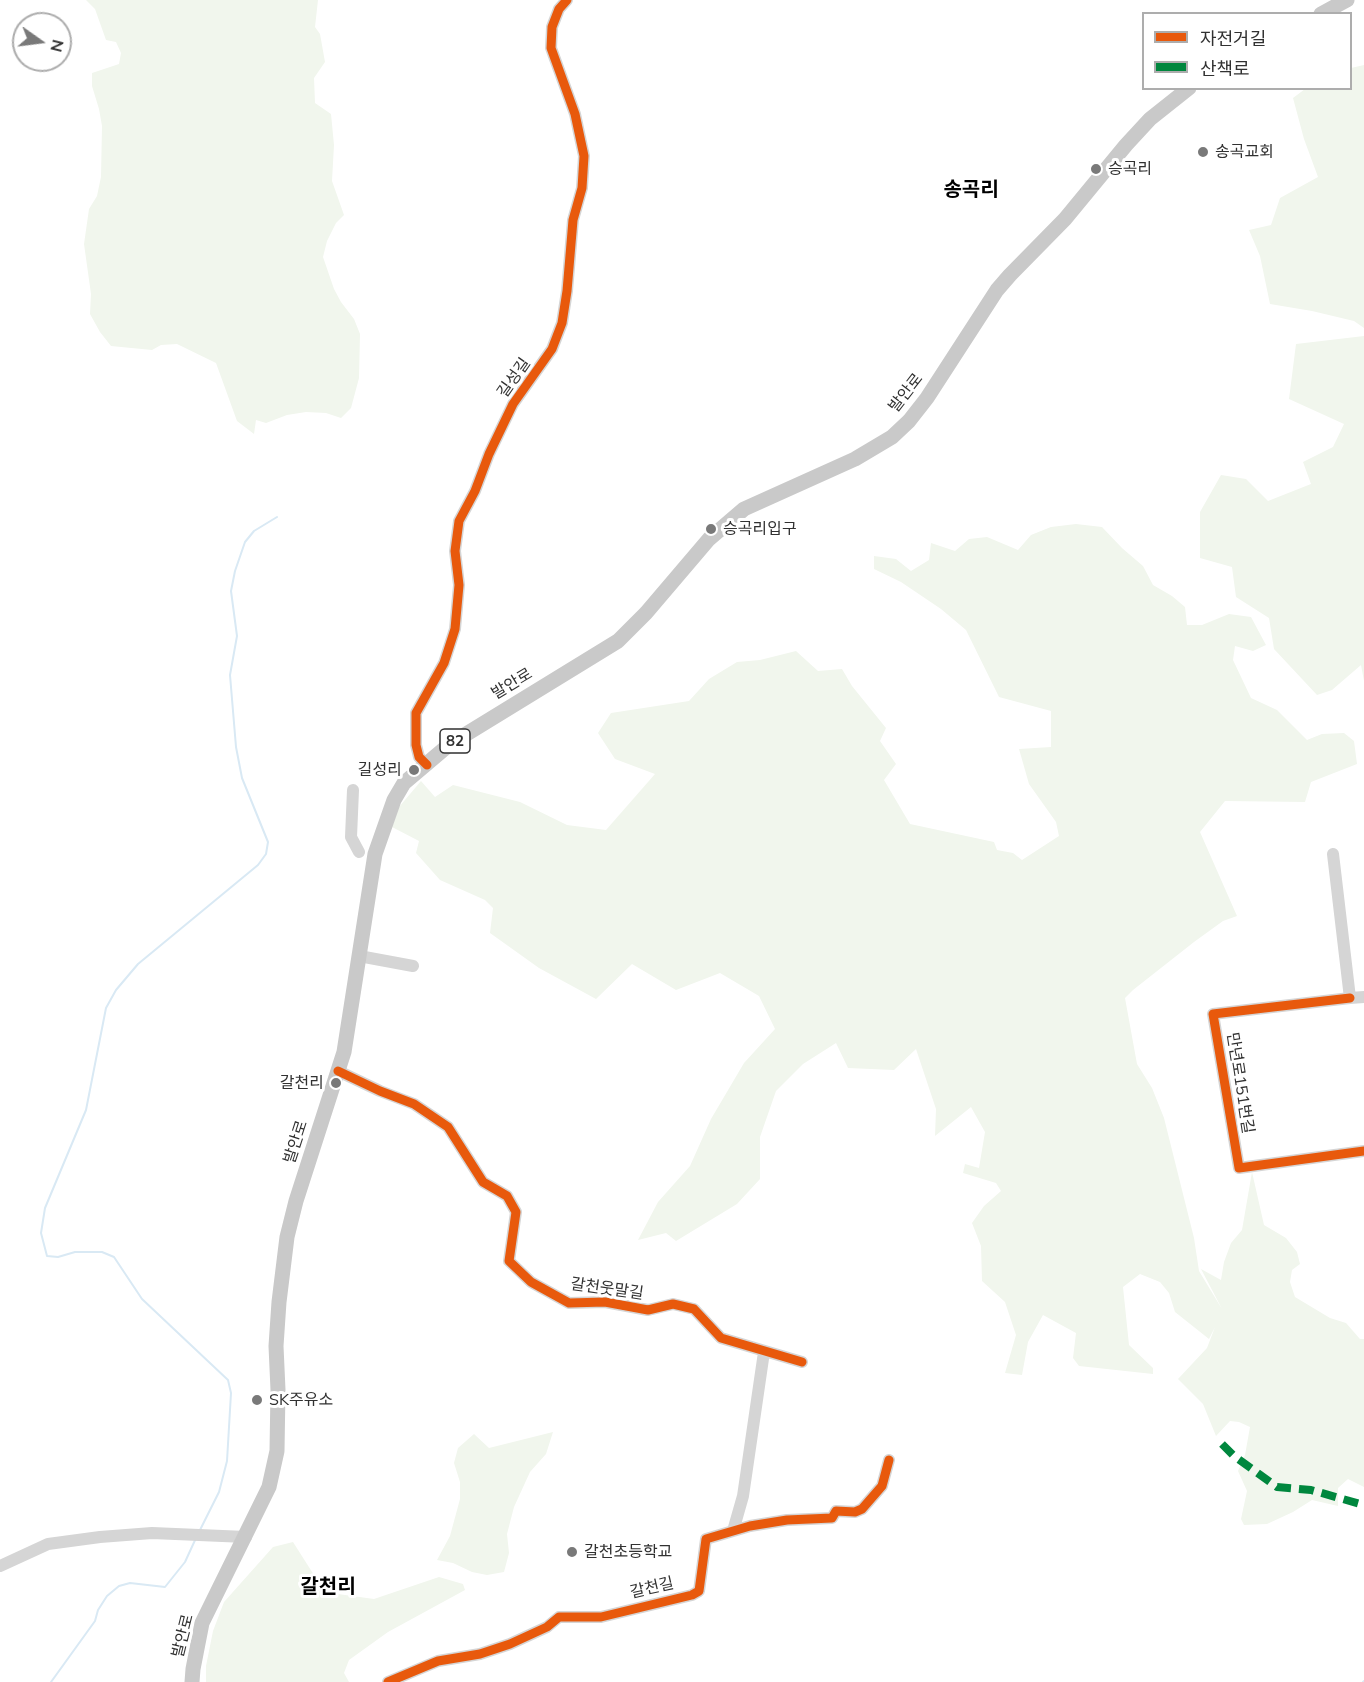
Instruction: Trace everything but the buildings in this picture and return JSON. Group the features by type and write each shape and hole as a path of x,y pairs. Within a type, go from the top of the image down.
{"main road":[{"path":"1325,12 1347,0"},
{"name":"발안로","path":"192,1682 202,1623 269,1487 277,1451 276,1346 287,1237 296,1201 344,1052 375,854 394,800 404,783 450,744 618,641 646,613 709,539 744,509 855,459 892,437 909,421 927,398 1010,275 1065,219 1150,119 1187,90"}],"street":[{"name":"길성길","path":"427,765 419,757 416,745 416,713 444,663 455,629 459,585 455,551 459,521 476,491 489,454 513,404 552,349 562,323 573,220 582,188 584,156 575,114 551,48 552,27 559,9 567,0"},
{"path":"353,790 351,837 360,852"},
{"path":"1333,854 1350,998"},
{"path":"359,956 413,966"},
{"name":"만년로151번길","path":"1364,997 1214,1014 1239,1168 1364,1151"},
{"name":"갈천웃말길","path":"338,1071 414,1104 448,1127 483,1182 507,1196 516,1212 509,1261 531,1282 569,1303 605,1302 648,1311 673,1304 694,1309 721,1338 802,1362"},
{"path":"733,1531 743,1496 764,1352"},
{"name":"갈천길","path":"388,1682 438,1661 480,1654 510,1644 547,1627 559,1617 601,1617 692,1595 699,1591 706,1539 787,1520 832,1518 836,1511 855,1512 862,1509 875,1491 882,1486 889,1460"},
{"path":"0,1566 48,1544 152,1533 246,1537"}],"shaded area":[{"path":"86,0 318,0 315,27 320,34 325,62 314,78 315,103 331,114 334,145 332,181 344,215 336,223 327,241 323,257 334,289 354,319 360,334 359,378 351,408 341,418 326,413 306,412 287,415 266,423 256,420 254,434 237,421 216,363 177,344 161,345 152,350 111,346 100,332 90,314 91,294 84,244 89,209 97,196 101,177 102,126 92,86 92,73 119,64 121,53 116,42 106,40 95,9"},
{"path":"1364,65 1364,328 1354,321 1270,304 1260,256 1249,230 1271,225 1280,198 1318,177 1304,139 1293,98 1304,90 1352,90 1352,68"},
{"path":"1364,336 1364,681 1361,665 1332,690 1317,695 1274,649 1269,618 1236,597 1232,567 1200,558 1200,512 1221,475 1246,479 1268,501 1311,484 1303,462 1333,447 1344,424 1289,399 1296,344"},
{"path":"1076,524 1102,527 1143,566 1153,585 1185,607 1187,625 1202,625 1229,614 1251,617 1266,645 1253,651 1235,646 1233,660 1251,698 1277,710 1307,740 1322,734 1344,733 1354,741 1357,764 1311,782 1305,802 1225,801 1200,832 1237,916 1223,921 1194,942 1125,998 1137,1064 1152,1088 1164,1118 1194,1238 1199,1271 1222,1309 1201,1269 1221,1280 1224,1262 1231,1243 1242,1230 1252,1172 1264,1225 1286,1238 1297,1252 1300,1264 1292,1270 1290,1282 1295,1297 1330,1318 1346,1323 1360,1339 1364,1339 1364,1487 1348,1479 1338,1488 1338,1506 1312,1500 1267,1524 1244,1525 1241,1519 1247,1491 1238,1471 1245,1455 1250,1427 1230,1421 1216,1436 1203,1404 1178,1379 1207,1348 1215,1327 1209,1339 1175,1312 1169,1293 1160,1282 1140,1274 1123,1287 1129,1345 1153,1368 1153,1374 1079,1366 1073,1358 1076,1333 1043,1315 1028,1342 1022,1375 1005,1373 1016,1335 1005,1302 982,1281 981,1246 972,1223 984,1206 1001,1191 996,1183 963,1173 965,1164 979,1168 985,1132 971,1107 935,1136 936,1109 916,1049 894,1070 848,1068 836,1043 803,1064 776,1091 760,1137 760,1179 737,1204 676,1241 666,1233 638,1240 658,1202 690,1166 711,1119 744,1063 775,1029 759,996 720,973 676,990 632,964 596,999 539,968 490,933 493,908 485,900 440,880 416,853 419,841 392,827 399,807 421,781 435,797 453,785 520,802 567,825 606,830 655,774 615,759 598,733 611,713 689,701 709,679 737,662 760,660 796,651 818,671 842,669 852,686 886,728 880,741 896,764 884,780 910,824 994,842 997,850 1013,853 1022,860 1059,836 1056,822 1029,784 1019,749 1051,747 1051,711 999,697 966,630 941,609 901,582 874,569 874,556 896,559 911,571 929,560 931,543 955,551 969,539 987,537 1018,550 1031,535 1051,527"},
{"path":"553,1432 546,1454 530,1472 514,1507 507,1534 509,1553 504,1572 487,1575 437,1560 450,1536 460,1499 460,1482 454,1463 458,1448 474,1434 489,1448"},
{"path":"293,1542 321,1586 338,1594 374,1599 439,1577 463,1584 465,1590 388,1632 349,1660 344,1673 349,1682 206,1682 206,1666 213,1631 224,1602 273,1547"}],"waterway":[{"path":"200,1530 219,1492 227,1461 231,1393 228,1380 142,1299 114,1257 102,1252 75,1252 58,1257 47,1256 41,1233 45,1208 86,1110 106,1008 116,990 138,964 258,865 266,854 268,842 242,778 236,747 230,675 237,636 231,591 245,542 254,531 277,517"},
{"path":"51,1682 95,1621 98,1610 107,1596 119,1586 130,1583 165,1587 185,1562 196,1538"}],"marked path":[{"path":"1222,1444 1234,1456 1277,1487 1311,1490 1364,1505"}],"cycle path":[{"path":"427,765 419,757 416,745 416,713 444,663 455,629 459,585 455,551 459,521 475,491 489,454 513,404 552,349 562,323 573,220 582,188 584,156 575,114 551,48 552,27 559,9 567,0"},
{"path":"1350,998 1213,1014 1239,1168 1364,1151"},
{"path":"338,1071 414,1104 448,1127 483,1182 507,1196 516,1212 509,1261 531,1282 569,1303 605,1302 648,1310 673,1304 694,1309 721,1338 802,1362"},
{"path":"388,1682 438,1661 480,1654 510,1644 547,1627 559,1617 601,1617 692,1595 699,1591 706,1539 750,1526 787,1520 832,1518 836,1511 855,1512 862,1509 882,1486 889,1460"}],"place":[{"name":"송곡교회","path":"1203,152"},
{"name":"승곡리","path":"1096,169"},
{"name":"승곡리입구","path":"711,529"},
{"name":"길성리","path":"414,770"},
{"name":"갈천리","path":"336,1083"},
{"name":"SK주유소","path":"257,1400"},
{"name":"갈천초등학교","path":"572,1552"}],"district":[{"name":"송곡리","path":"971,190"},
{"name":"갈천리","path":"328,1587"}]}
